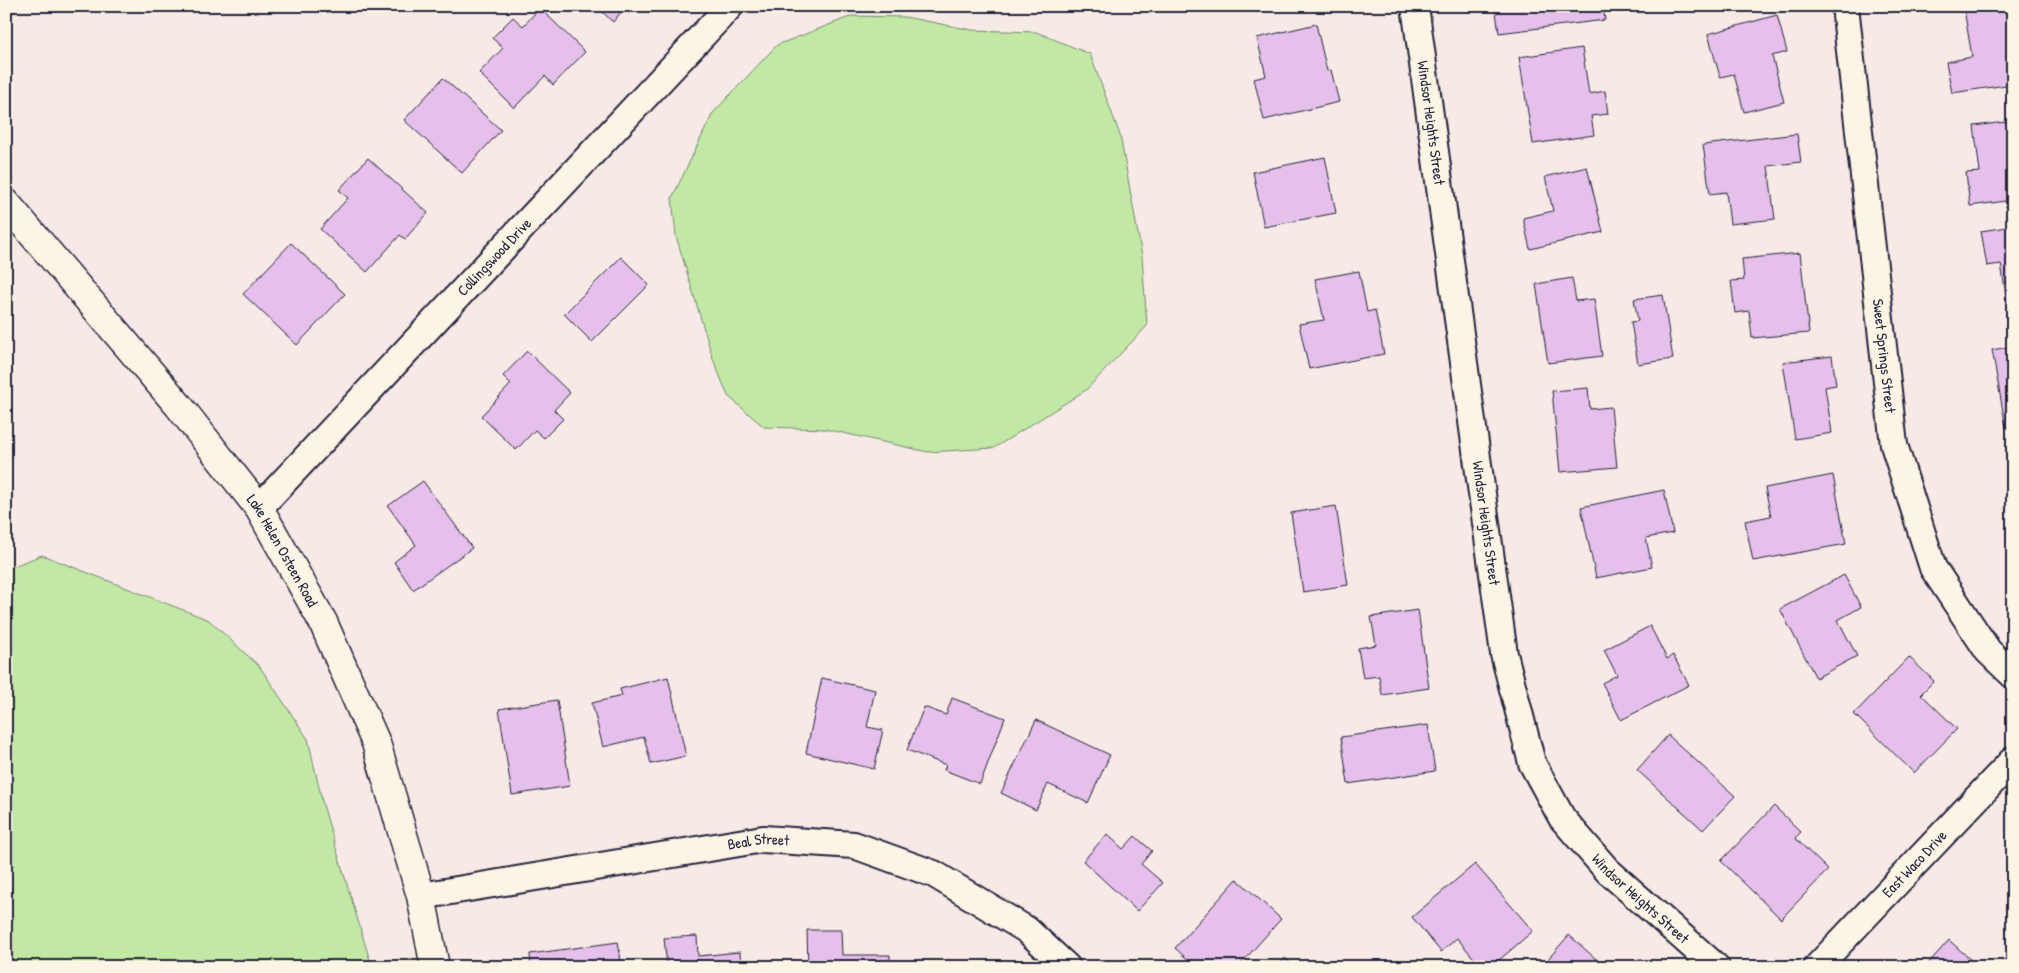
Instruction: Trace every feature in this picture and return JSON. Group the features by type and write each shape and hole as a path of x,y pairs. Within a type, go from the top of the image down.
{"street":[{"name":"Collingswood Drive","path":"258,508 730,6"},
{"name":"Windsor Heights Street","path":"1415,6 1504,654 1532,763 1562,818 1606,870 1716,967"},
{"name":"Sweet Springs Street","path":"1845,6 1894,445 1933,568 1988,651 2013,675"},
{"name":"Lake Helen Osteen Road","path":"6,203 179,406 258,508 324,622 376,742 421,896 435,967"},
{"name":"East Waco Drive","path":"1817,967 2013,760"},
{"name":"Beal Street","path":"421,896 763,839 854,845 934,874 1027,930 1067,967"}],"green space":[{"path":"852,16 905,17 972,30 1036,32 1090,54 1120,135 1142,256 1147,326 1086,390 994,448 928,452 825,429 764,427 728,396 713,359 676,236 672,198 713,113 777,45"},
{"path":"42,555 209,620 260,667 308,739 323,805 372,967 6,967 6,569"}],"building":[{"path":"596,6 626,6 613,22"},
{"path":"1495,6 1603,6 1605,20 1499,33"},
{"path":"1984,6 2011,6 2013,84 1952,93 1946,62 1972,57 1964,9"},
{"path":"540,8 585,52 553,85 545,76 514,108 479,73 503,48 492,38 513,17 523,26"},
{"path":"1777,15 1787,52 1772,56 1784,102 1744,112 1734,74 1720,77 1708,34"},
{"path":"1316,24 1327,71 1331,70 1339,102 1264,120 1254,79 1266,76 1257,38"},
{"path":"1582,48 1589,94 1605,91 1608,114 1591,116 1594,135 1533,144 1519,57"},
{"path":"443,78 501,130 462,173 404,120"},
{"path":"2013,121 2013,200 1970,206 1966,173 1980,172 1974,126"},
{"path":"1797,134 1801,162 1768,166 1775,219 1730,224 1726,192 1710,194 1703,145"},
{"path":"1325,157 1336,213 1264,227 1253,172"},
{"path":"368,158 428,213 405,239 400,235 367,272 320,229 348,198 339,190"},
{"path":"1587,167 1603,232 1530,249 1523,218 1553,211 1545,177"},
{"path":"2013,226 2013,301 2007,302 2001,264 1987,266 1981,231"},
{"path":"291,243 345,294 297,345 243,294"},
{"path":"1800,253 1809,333 1752,338 1749,311 1735,313 1731,281 1744,280 1742,259"},
{"path":"621,257 649,285 592,342 564,314"},
{"path":"1359,271 1367,312 1375,310 1384,354 1309,369 1299,324 1324,320 1315,279"},
{"path":"1572,278 1576,301 1594,299 1602,356 1548,363 1536,284"},
{"path":"1663,295 1673,359 1638,364 1631,322 1638,321 1634,299"},
{"path":"2013,346 2013,427 2006,428 1992,350"},
{"path":"527,351 570,393 554,410 563,419 544,438 535,430 516,450 481,416 511,384 503,376"},
{"path":"1832,356 1836,385 1825,387 1832,433 1795,439 1783,362"},
{"path":"1588,388 1590,409 1611,407 1617,467 1560,472 1552,391"},
{"path":"1833,475 1846,544 1753,561 1745,521 1771,516 1765,488"},
{"path":"423,481 472,548 413,590 394,562 416,545 388,506"},
{"path":"1664,490 1673,533 1646,538 1652,567 1596,578 1581,507"},
{"path":"1336,506 1348,585 1303,592 1291,513"},
{"path":"1844,575 1861,607 1838,620 1857,656 1816,678 1780,609"},
{"path":"1418,610 1429,688 1382,695 1379,676 1363,678 1358,648 1376,645 1371,617"},
{"path":"1650,626 1667,659 1673,655 1689,685 1621,720 1602,683 1617,675 1604,650"},
{"path":"1909,657 1934,681 1921,694 1957,729 1914,773 1854,714"},
{"path":"668,677 686,756 651,764 644,737 603,747 592,703 622,696 620,689"},
{"path":"822,678 875,690 867,727 883,730 874,769 806,753"},
{"path":"952,698 1005,718 980,784 944,770 946,765 907,750 924,707 946,715"},
{"path":"557,700 570,786 512,795 499,709"},
{"path":"1036,720 1110,755 1088,803 1048,784 1036,810 1001,793"},
{"path":"1428,725 1435,771 1348,784 1341,737"},
{"path":"1668,735 1735,796 1703,830 1637,770"},
{"path":"1774,806 1801,832 1795,838 1828,870 1781,919 1721,861"},
{"path":"1107,834 1123,849 1135,836 1152,851 1141,864 1163,883 1137,911 1083,861"},
{"path":"1475,864 1533,931 1491,967 1481,967 1457,938 1441,952 1412,917"},
{"path":"1237,879 1281,919 1238,967 1196,967 1175,948"},
{"path":"807,930 841,930 842,955 890,955 890,967 808,967"},
{"path":"1569,935 1604,966 1541,967"},
{"path":"697,936 698,956 740,952 741,967 667,967 664,938"},
{"path":"1949,940 1972,961 1970,964 1974,967 1925,967"},
{"path":"618,942 622,967 531,967 530,954"},
{"path":"1285,958 1295,967 1278,967"}]}
